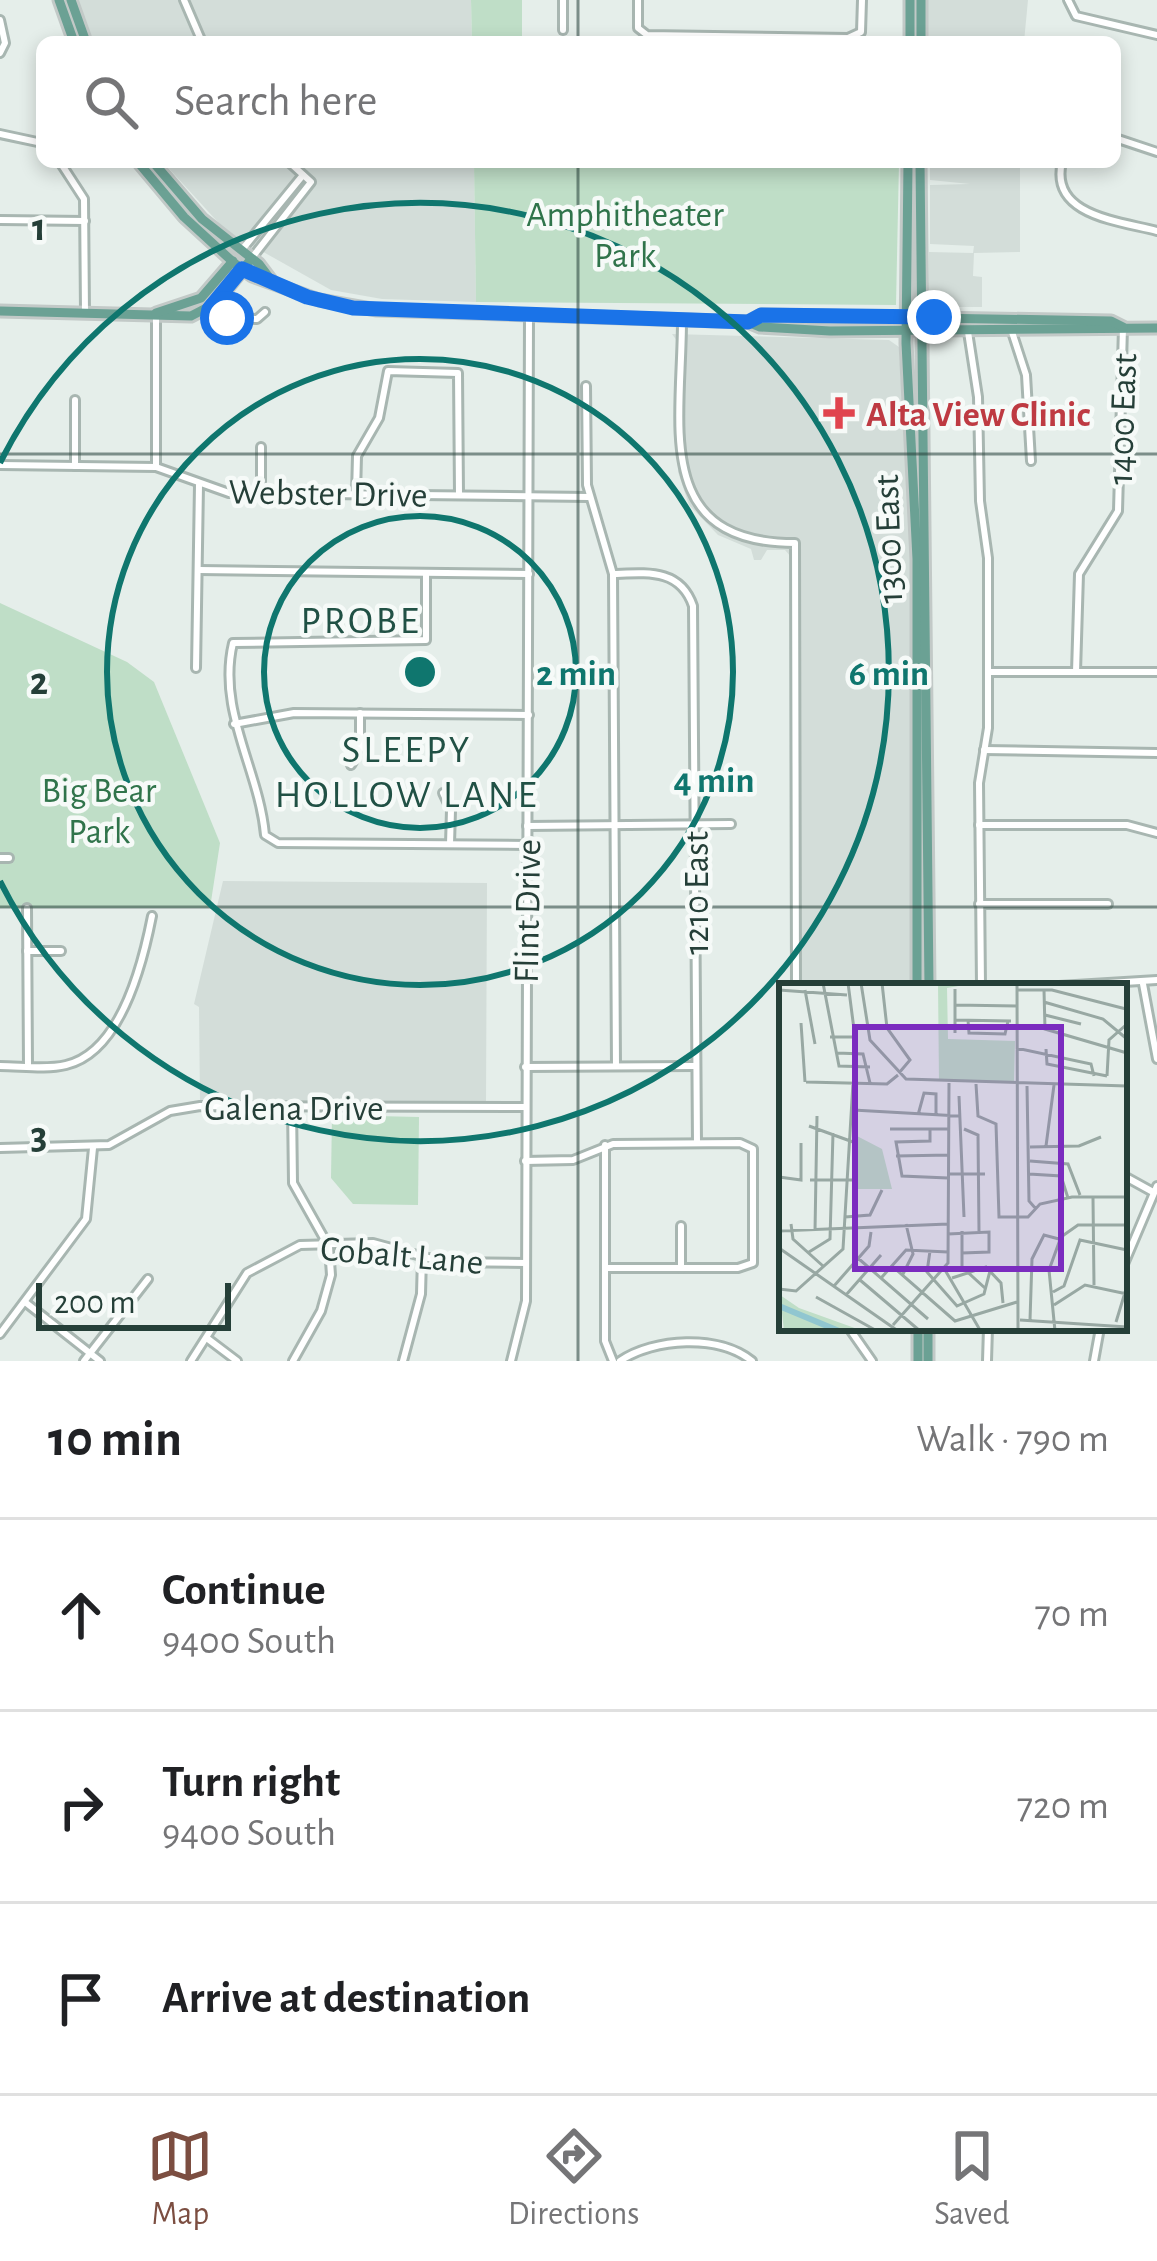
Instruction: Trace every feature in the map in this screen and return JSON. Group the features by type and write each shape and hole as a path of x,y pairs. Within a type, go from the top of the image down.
{"main road":[{"path":"59,0 72,36"},
{"path":"71,0 84,36"},
{"path":"910,0 910,36"},
{"path":"921,36 922,0"},
{"path":"143,168 184,218 237,266 307,297 353,308 748,322 782,329 1012,332 1157,328"},
{"path":"158,168 202,219 271,280"},
{"name":"1300 East","path":"908,168 906,332 917,559 916,983"},
{"name":"1300 East","path":"920,168 928,983"},
{"path":"0,311 179,318 209,309 245,255"},
{"path":"156,314 202,298 237,266"},
{"path":"748,322 761,315 920,317 1112,321 1123,327"},
{"path":"918,1361 919,1331"}],"street":[{"path":"184,0 199,36"},
{"path":"563,0 563,30"},
{"path":"638,0 640,32 813,36"},
{"path":"857,36 862,0"},
{"path":"1068,0 1071,12 1157,35"},
{"path":"0,20 2,53"},
{"path":"0,134 36,142"},
{"path":"1121,140 1157,152"},
{"path":"64,168 81,192 85,313"},
{"path":"245,255 311,182 295,168"},
{"path":"1062,168 1062,188 1078,208 1157,231"},
{"path":"245,255 303,175"},
{"path":"0,220 85,221"},
{"path":"209,309 230,319 259,319 265,312"},
{"path":"156,314 156,467"},
{"name":"Flint Drive","path":"511,1361 524,1328 526,1263 530,315"},
{"path":"682,320 683,466 695,504 731,534 795,543 796,983"},
{"name":"1400 East","path":"1076,672 1079,574 1118,511 1123,327"},
{"path":"968,332 988,558 988,672 979,825 981,983"},
{"path":"1012,332 1026,375 1031,461"},
{"path":"356,494 356,456 380,418 388,371 458,373 459,495"},
{"path":"586,386 590,496 613,574 616,1066"},
{"path":"75,400 75,466"},
{"path":"261,446 261,494"},
{"name":"Webster Drive","path":"0,466 156,467 219,492 590,496"},
{"path":"196,668 199,484"},
{"path":"199,570 530,574"},
{"path":"426,573 426,640 233,643 234,724 261,794 267,840 527,845"},
{"name":"1210 East","path":"613,574 673,578 690,596 694,616 697,1144"},
{"path":"988,672 1157,672"},
{"path":"234,724 279,713 529,716"},
{"path":"351,765 360,750 360,713"},
{"path":"984,750 1157,753"},
{"path":"443,793 451,810 450,844"},
{"path":"527,826 731,824"},
{"path":"979,825 1127,825 1157,833"},
{"path":"979,904 1108,904"},
{"path":"27,908 28,1066"},
{"path":"0,1066 68,1064 100,1040 134,990 152,916"},
{"path":"27,951 61,951"},
{"path":"1127,984 1157,980"},
{"path":"1143,984 1157,1059"},
{"path":"525,1066 696,1066"},
{"path":"292,1106 293,1183 326,1242 328,1293 293,1361"},
{"name":"Galena Drive","path":"0,1148 93,1148 121,1141 186,1107 525,1107"},
{"path":"525,1161 573,1160 605,1145 740,1143 753,1149 753,1263 605,1268"},
{"path":"605,1145 605,1341 617,1361 643,1347 661,1344 724,1346 752,1361"},
{"path":"0,1334 86,1220 93,1148"},
{"path":"1127,1177 1155,1189 1127,1257"},
{"path":"681,1226 681,1268"},
{"name":"Cobalt Lane","path":"190,1361 247,1274 289,1249 326,1242 384,1245 422,1257 526,1263"},
{"path":"404,1361 421,1294 422,1257"},
{"path":"87,1357 148,1279"},
{"path":"25,1302 87,1357 100,1361"},
{"path":"851,1331 872,1361"},
{"path":"986,1361 988,1331"},
{"path":"1094,1361 1099,1331"},
{"path":"208,1339 237,1361"}],"shaded area":[{"path":"78,0 471,0 472,36 91,36"},
{"path":"927,0 1028,0 1025,36 927,36"},
{"path":"168,168 474,168 476,302 382,299 331,290 226,231"},
{"path":"930,168 1020,168 1020,252 974,253 973,276 982,277 982,307 935,307 929,300 929,252 973,253 974,246 930,244 930,185 970,184 930,180"},
{"path":"672,334 889,340 899,347 912,572 912,983 792,983 791,557 785,550 767,550 761,560 754,560 751,549 718,535 689,505 678,472 677,341"},
{"path":"223,881 487,883 486,1102 200,1101 199,1007 194,1004"}],"green space":[{"path":"471,0 522,0 522,36 472,36"},
{"name":"Amphitheater Park","path":"474,168 899,168 896,305 476,302"},
{"name":"Big Bear Park","path":"0,603 127,662 154,682 220,843 210,908 0,908"},
{"path":"332,1115 419,1117 418,1205 353,1204 331,1178"}],"place":[{"name":"Alta View Clinic","path":"839,413"}],"district":[{"name":"PROBE","path":"361,619"},
{"name":"SLEEPY HOLLOW LANE","path":"407,770"}],"route":[{"path":"227,318 209,309 242,269 307,297 376,310 748,322 761,315 934,317"}]}
